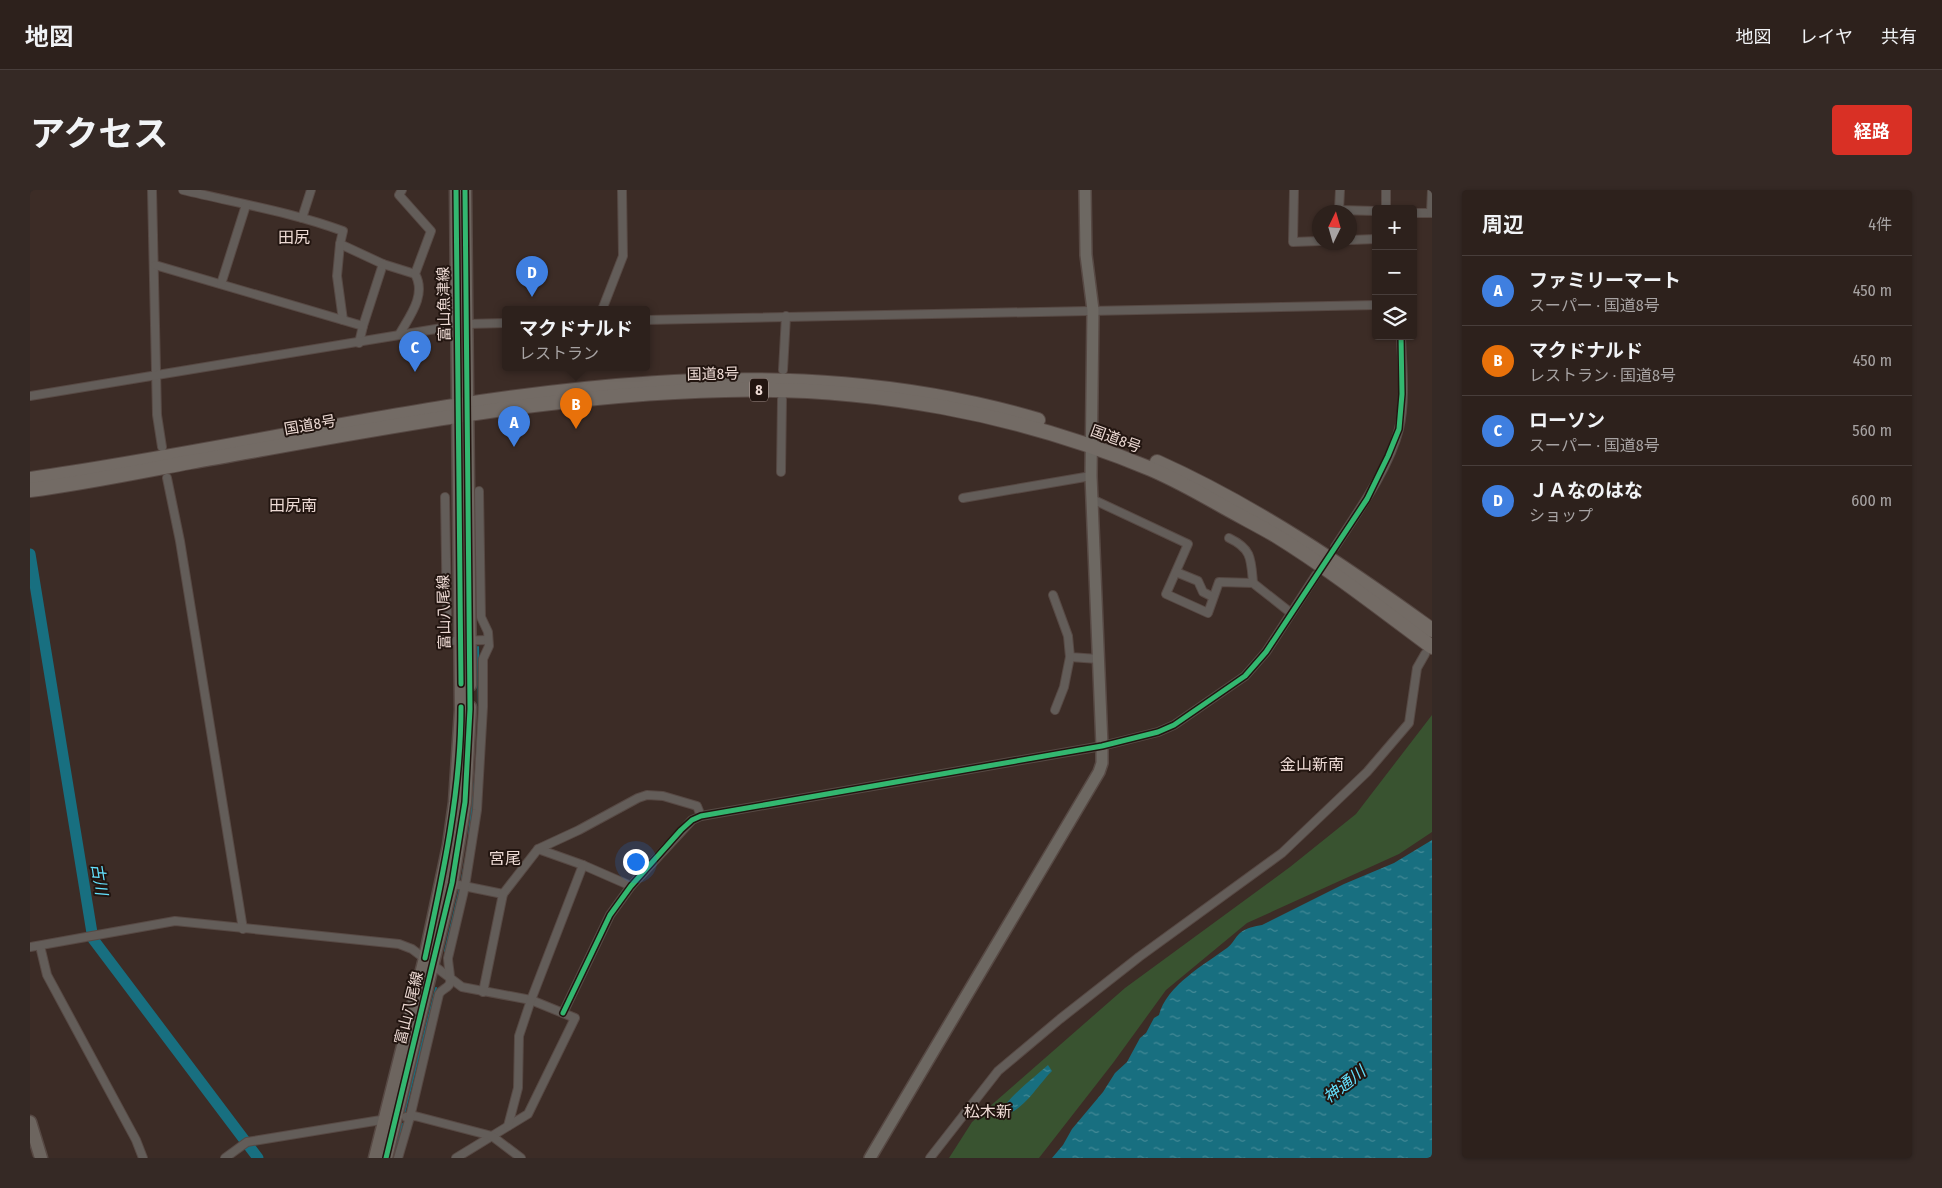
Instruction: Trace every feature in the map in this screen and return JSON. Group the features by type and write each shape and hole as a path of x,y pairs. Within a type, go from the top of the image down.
{"highway":[{"name":"国道8号","path":"31,484 585,388 666,381 793,381 849,384 932,395 991,406 1091,441 1149,458 1190,476 1280,527 1375,588 1432,630"},
{"name":"国道8号","path":"31,484 46,488 462,410"},
{"name":"国道8号","path":"1091,441 1163,474 1276,536 1367,598 1428,651"}],"main road":[{"name":"富山魚津線","path":"456,190 462,324"},
{"name":"富山魚津線","path":"462,410 465,190"},
{"name":"富山八尾線","path":"375,1158 390,1119 429,962 465,802 470,709 465,640 462,410"},
{"name":"富山八尾線","path":"386,1158 390,1119"},
{"path":"30,1122 41,1158"}],"street":[{"path":"152,190 157,415 162,447"},
{"path":"183,190 302,218 343,232 336,276 343,320"},
{"path":"302,218 311,190"},
{"path":"402,190 399,195 431,231 415,274"},
{"path":"604,306 623,256 622,190"},
{"path":"870,1158 1099,772 1102,763 1091,476 1093,310 1086,255 1085,190"},
{"path":"1294,190 1294,242 1312,241"},
{"path":"1340,190 1339,210 1372,212"},
{"path":"1386,190 1386,205"},
{"path":"1417,213 1431,213 1432,190"},
{"path":"221,284 246,205"},
{"path":"1357,240 1372,239"},
{"path":"340,244 383,264 415,274 418,279 418,299 399,335"},
{"path":"155,264 362,326"},
{"path":"359,342 362,326 383,264"},
{"path":"650,320 1372,305"},
{"path":"783,370 786,316"},
{"path":"30,396 462,324 502,323"},
{"path":"1335,547 1367,499 1388,456 1398,429 1402,394 1401,340"},
{"path":"781,472 782,399"},
{"path":"964,498 1091,476"},
{"path":"167,478 182,550 243,929"},
{"path":"398,1158 410,1117 439,994 441,990 449,985 451,979 448,958 465,886 477,810 483,707 483,659 489,646 488,632 480,618 479,491"},
{"path":"445,497 447,620 444,638 448,640 488,640"},
{"path":"1092,499 1188,544 1166,594 1208,613 1219,582 1253,583 1291,613"},
{"path":"1229,538 1246,549 1251,557 1253,583"},
{"path":"1176,572 1198,581 1203,592 1213,597"},
{"path":"563,1013 610,915 631,886 692,820 700,816 1102,746 1158,732 1174,725 1245,676 1266,652 1316,575"},
{"path":"1053,594 1068,636 1070,656 1064,686 1056,710"},
{"path":"930,1158 998,1070 1139,957 1282,853 1367,772 1409,723 1417,668 1428,651"},
{"path":"1070,656 1098,659"},
{"path":"483,992 502,894 538,849 647,795 663,796 697,806 700,816"},
{"path":"538,849 583,865 631,886"},
{"path":"508,1126 518,1088 519,1036 583,865"},
{"path":"447,882 502,894"},
{"path":"30,947 176,921 399,944 412,949 462,987 531,1000 575,1018 528,1114 456,1158"},
{"path":"40,946 48,975 136,1140 142,1158"},
{"path":"225,1158 247,1142 415,1116 492,1136 521,1158"}],"green space":[{"path":"1432,715 1432,832 1399,854 1247,923 1166,990 1113,1063 1039,1158 949,1158 972,1122 1125,988 1290,867 1356,814"}],"water":[{"name":"神通川","path":"1432,840 1432,1158 1052,1158 1063,1145 1072,1129 1103,1092 1115,1073 1127,1062 1140,1038 1146,1033 1154,1018 1159,1015 1169,995 1187,977 1229,946 1245,930 1262,925 1344,884 1394,863"},
{"path":"1048,1065 1052,1071 1029,1098 1015,1110 1001,1114 1013,1096"}],"waterway":[{"name":"古川","path":"30,554 93,939 258,1158"},
{"path":"478,647 479,715"},
{"path":"469,835 476,770"},
{"path":"461,884 467,852"},
{"path":"445,951 460,888"},
{"path":"404,1114 436,988"},
{"path":"394,1158 402,1124"}],"cycle path":[{"path":"456,190 461,684"},
{"path":"386,1158 452,883 465,802 470,709 465,190"},
{"path":"563,1013 610,915 631,886 692,820 701,816 1102,746 1158,732 1174,725 1245,676 1266,652 1367,499 1388,456 1399,429 1402,394 1401,340"},
{"path":"425,958 450,833 458,770 461,707"}],"place":[{"name":"ＪＡなのはな","path":"532,297"},
{"name":"ローソン","path":"415,372"},
{"name":"マクドナルド","path":"576,429"},
{"name":"ファミリーマート","path":"514,447"}],"district":[{"name":"田尻","path":"294,237"},
{"name":"田尻南","path":"293,505"},
{"name":"金山新南","path":"1312,764"},
{"name":"宮尾","path":"505,858"},
{"name":"松木新","path":"988,1111"}]}
